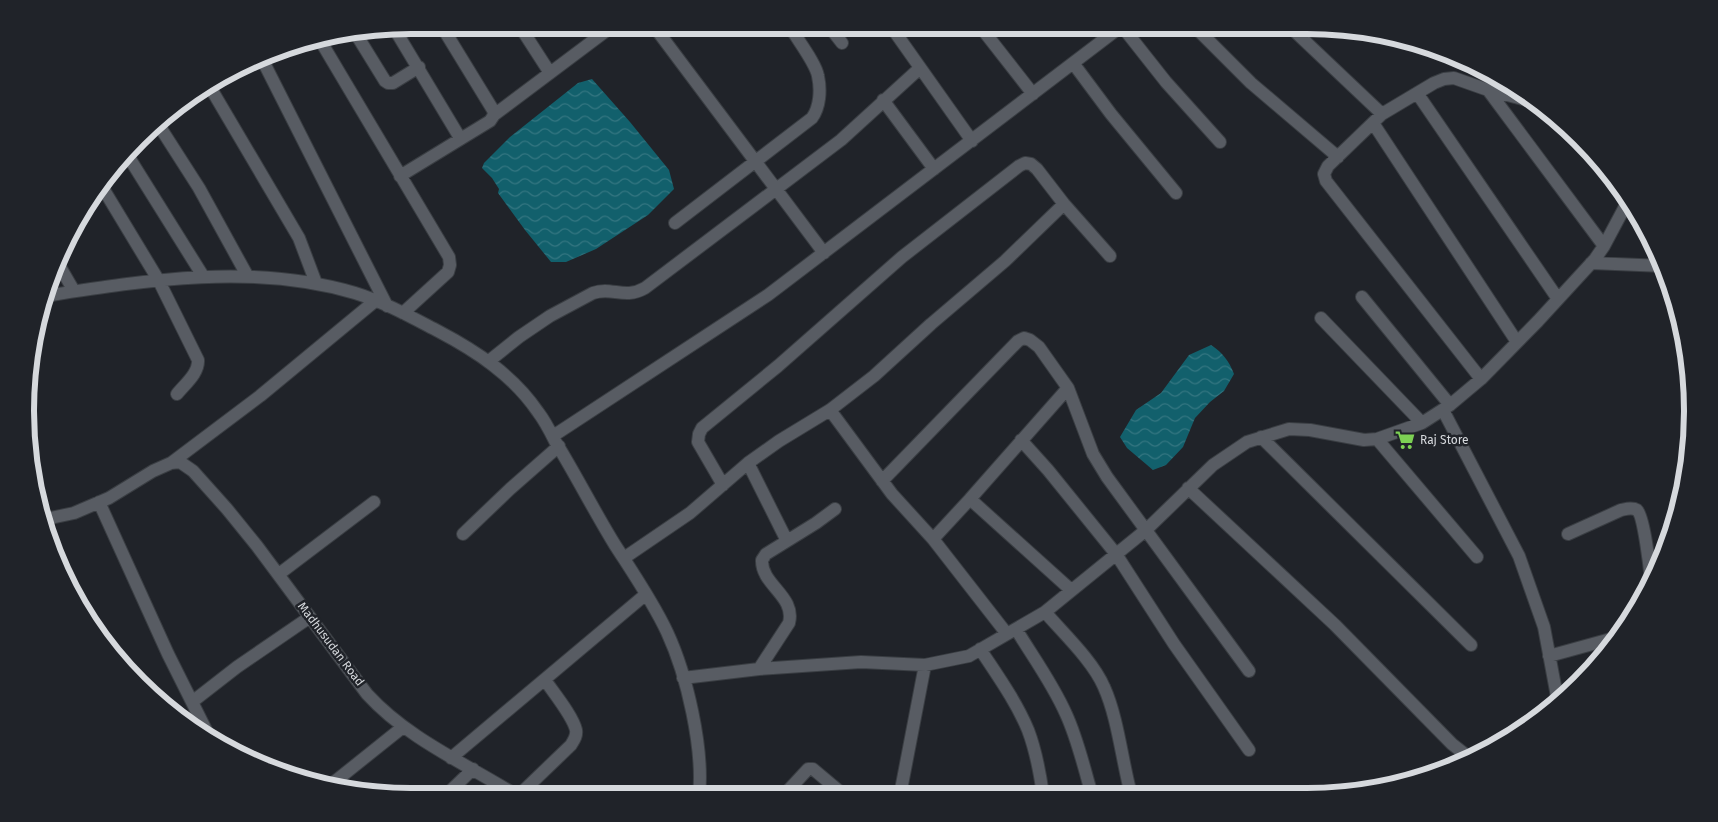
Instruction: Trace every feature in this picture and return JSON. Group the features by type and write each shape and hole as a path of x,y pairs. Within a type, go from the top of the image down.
{"street":[{"path":"447,34 493,110 494,115"},
{"path":"524,34 550,73"},
{"path":"400,176 490,121 494,115 602,34"},
{"path":"660,34 824,253"},
{"path":"675,223 756,162 816,113 818,104 818,76 794,34"},
{"path":"835,34 842,44"},
{"path":"896,34 972,141"},
{"path":"986,34 1033,94"},
{"path":"463,534 556,441 768,296 1111,34"},
{"path":"1129,34 1166,82 1220,142"},
{"path":"1203,34 1251,83 1338,157"},
{"path":"1297,34 1378,119 1517,342"},
{"path":"398,35 460,138"},
{"path":"358,38 388,83 398,80 419,67"},
{"path":"323,45 449,257 450,265 448,272 403,313"},
{"path":"264,63 387,306"},
{"path":"1073,64 1176,193"},
{"path":"490,361 519,337 550,316 593,293 600,290 630,294 645,288 841,140 920,68"},
{"path":"1481,379 1326,181 1324,174 1338,157 1378,119 1417,93 1444,79 1454,78 1519,99"},
{"path":"212,90 299,238 316,283"},
{"path":"1488,90 1604,246"},
{"path":"1417,93 1558,299"},
{"path":"883,100 934,169"},
{"path":"161,128 199,188 248,277"},
{"path":"130,159 204,276"},
{"path":"723,485 698,442 702,428 778,366 902,257 1010,172 1025,163 1031,164 1037,169 1064,204 1110,256"},
{"path":"105,191 159,281 198,360 198,366 194,373 176,394"},
{"path":"624,558 690,513 748,463 830,410 874,376 1005,261 1064,204"},
{"path":"683,678 759,669 861,662 925,664 969,656 1045,612 1146,530 1213,465 1247,442 1289,429 1310,430 1364,440 1377,439 1422,423 1446,407 1481,379 1591,263 1604,246 1625,208"},
{"path":"1591,263 1655,266"},
{"path":"61,269 74,291"},
{"path":"53,295 204,276 248,277 316,283 357,294 403,313 490,361 515,384 538,411 667,632 683,678 698,746 701,778 700,788"},
{"path":"1362,297 1446,407 1519,556 1544,627 1557,694"},
{"path":"50,518 74,513 99,502 153,471 171,463 260,396 375,301"},
{"path":"1321,318 1422,423"},
{"path":"882,481 1018,341 1024,338 1030,340 1039,347 1068,388 1093,454 1249,671"},
{"path":"933,539 1068,388"},
{"path":"830,410 892,494 1012,631 1055,692 1075,736 1090,788"},
{"path":"1260,437 1471,645"},
{"path":"1377,439 1477,557"},
{"path":"1021,440 1048,470 1116,554 1174,644 1249,750"},
{"name":"Madhusudan Road","path":"171,463 180,462 192,471 227,509 279,574 367,694 381,709 403,727 451,758 505,788"},
{"path":"748,463 787,541"},
{"path":"1188,488 1335,625 1452,744 1464,754"},
{"path":"970,499 1071,590"},
{"path":"99,502 168,654 205,727"},
{"path":"279,574 374,502"},
{"path":"1568,534 1621,510 1630,508 1636,510 1640,515 1649,569"},
{"path":"759,669 790,623 792,615 790,607 764,572 762,560 766,554 816,524 835,509"},
{"path":"451,758 645,595"},
{"path":"1045,612 1096,672 1104,687 1130,788"},
{"path":"192,702 238,667 310,617"},
{"path":"1549,656 1607,640"},
{"path":"980,650 1012,699 1028,729 1035,750 1042,788"},
{"path":"901,788 925,664"},
{"path":"526,788 571,745 576,736 576,730 572,721 545,680"},
{"path":"336,781 403,727"},
{"path":"453,788 473,769"},
{"path":"790,788 808,769 813,769 835,788"}],"water":[{"path":"592,79 669,170 674,189 648,215 596,249 566,262 551,262 498,193 499,189 492,178 482,168 484,163 510,137 578,83"},
{"path":"1211,345 1225,358 1234,374 1224,391 1195,418 1183,447 1166,465 1153,470 1127,448 1120,437 1136,410 1161,393 1189,355"}],"place":[{"name":"Raj Store","path":"1405,440"}]}
